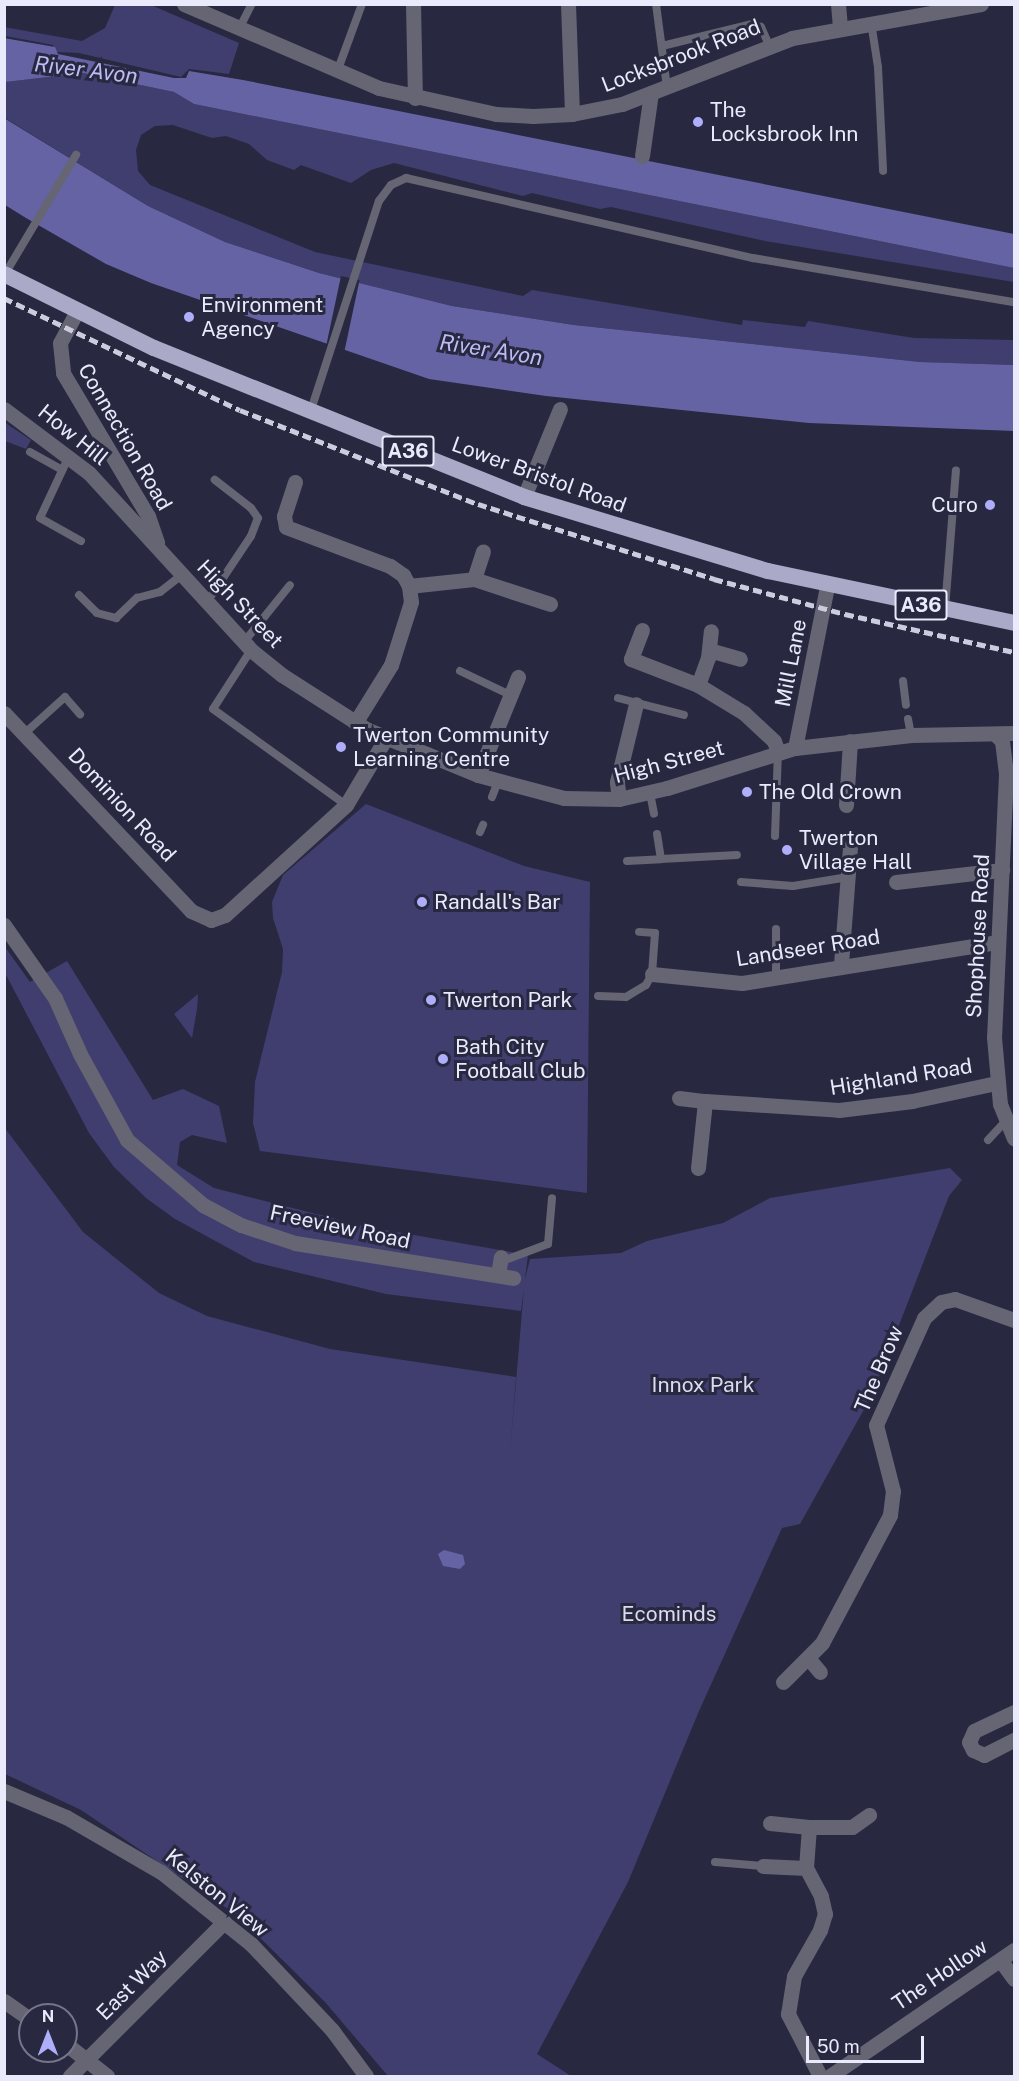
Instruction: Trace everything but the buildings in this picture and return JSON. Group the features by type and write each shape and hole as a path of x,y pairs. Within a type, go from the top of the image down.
{"highway":[{"name":"Lower Bristol Road","path":"5,274 77,311 310,412 524,496 717,557 827,585 1014,623"}],"street":[{"name":"Locksbrook Road","path":"184,4 336,72 415,99 506,116 572,114 651,93 769,45 840,27 981,4"},
{"path":"413,4 415,99"},
{"path":"568,4 572,114"},
{"path":"838,4 840,27"},
{"path":"642,156 651,93"},
{"name":"Connection Road","path":"77,311 60,343 63,373 148,516 160,550"},
{"name":"How Hill","path":"4,409 65,463 110,494 160,550"},
{"path":"524,496 560,409"},
{"path":"295,482 284,516 286,526 390,566 403,575 409,586 411,602 391,664 355,723"},
{"name":"High Street","path":"160,550 248,646 355,723 478,775 564,798 619,799 650,793 795,748 910,735 1014,733"},
{"path":"474,579 483,550"},
{"path":"409,586 474,579 550,604"},
{"name":"Mill Lane","path":"795,748 827,585"},
{"path":"642,630 631,660 698,685 764,729 778,752"},
{"path":"698,685 709,650 711,631"},
{"path":"709,650 740,660"},
{"path":"478,775 518,677"},
{"path":"619,799 617,782 636,704"},
{"name":"Dominion Road","path":"4,712 191,911 212,920 225,915 346,805"},
{"name":"Shophouse Road","path":"996,735 1002,741 1006,774 997,942 996,1083 1005,1122 1014,1138"},
{"path":"346,805 386,738"},
{"path":"846,805 850,741"},
{"path":"841,964 850,847"},
{"path":"896,882 1002,870"},
{"name":"Freeview Road","path":"4,925 55,998 80,1054 128,1140 203,1205 241,1225 295,1243 503,1268"},
{"name":"Landseer Road","path":"652,974 742,983 841,964 997,942"},
{"name":"Highland Road","path":"679,1098 839,1110 912,1101 996,1083"},
{"path":"698,1168 705,1101"},
{"name":"The Brow","path":"783,1682 809,1659 839,1612 890,1515 893,1491 876,1425 924,1318 941,1302 955,1299 1014,1320"},
{"path":"809,1659 820,1672"},
{"path":"1014,1712 974,1731 969,1742 973,1750 984,1755 1014,1740"},
{"name":"Kelston View","path":"4,1791 66,1817 161,1872 252,1944 332,2030 366,2076"},
{"path":"770,1823 809,1827 852,1827 869,1815"},
{"path":"809,1827 806,1868 820,1896 825,1914 820,1930 794,1976 788,2014 820,2076"},
{"path":"763,1866 806,1868"},
{"name":"East Way","path":"70,2076 224,1922"},
{"name":"The Hollow","path":"830,2076 1014,1950"},
{"path":"1001,1961 1014,1979"},
{"path":"4,2001 18,2011"},
{"path":"78,2052 107,2076"}],"lane":[{"path":"239,29 252,4"},
{"path":"336,72 362,4"},
{"path":"656,4 667,87"},
{"path":"871,22 878,67 883,171"},
{"path":"662,46 752,24 761,27 769,45"},
{"path":"5,274 76,154"},
{"path":"310,412 357,265 385,191 406,178 420,178 753,258 1014,302"},
{"path":"30,452 65,463 40,518 81,540"},
{"path":"945,610 956,470"},
{"path":"207,602 252,536 258,518 252,508 215,480"},
{"path":"80,595 98,613 116,618 138,598 160,592 182,575"},
{"path":"290,585 248,646 213,709 346,805"},
{"path":"460,671 510,695"},
{"path":"903,681 906,705"},
{"path":"25,733 65,697 80,714"},
{"path":"618,698 684,715"},
{"path":"908,719 910,735"},
{"path":"775,836 778,752"},
{"path":"492,797 498,781"},
{"path":"650,793 654,813"},
{"path":"657,834 661,859"},
{"path":"627,861 736,855"},
{"path":"741,882 793,886 848,877"},
{"path":"776,929 776,975"},
{"path":"598,996 626,997 646,985 652,974 655,933 639,932"},
{"path":"988,1140 1005,1122"},
{"path":"503,1268 548,1244 552,1198"},
{"path":"715,1862 763,1866"}],"green space":[{"path":"115,5 151,5 239,43 229,74 189,69 181,77 79,53 57,52 53,45 5,36 4,27 82,41 105,28"},
{"path":"83,73 174,92 194,104 1014,268 1014,282 765,241 611,207 600,209 532,193 523,196 394,163 371,170 351,183 301,165 294,170 267,160 249,144 226,136 212,138 173,125 155,126 141,135 136,150 138,171 150,185 315,252 523,296 532,290 742,325 743,320 805,327 808,321 914,338 1014,340 1014,365 920,362 574,325 452,306 319,273 225,242 148,206 5,118 4,82"},
{"path":"4,422 31,440 26,449 5,441"},
{"name":"Twerton Park","path":"366,804 524,866 590,882 587,1193 260,1151 253,1123 255,1082 282,972 283,949 273,918 272,902 283,875"},
{"path":"5,947 30,982 67,961 153,1100 183,1089 219,1106 227,1143 192,1135 180,1142 177,1165 214,1188 368,1227 528,1255 525,1279 530,1259 621,1253 647,1241 723,1223 770,1198 950,1168 962,1180 949,1196 872,1395 800,1524 782,1528 699,1711 628,1882 537,2054 571,2076 388,2076 325,2002 237,1915 81,1810 5,1774 4,1127 83,1232 159,1293 207,1316 330,1349 516,1377 510,1452 524,1288 521,1311 386,1294 254,1262 175,1219 146,1198 114,1167 89,1133 5,973"},
{"path":"198,994 197,1009 192,1038 174,1014"}],"water":[{"name":"River Avon","path":"4,38 55,47 58,54 174,78 186,78 189,71 243,80 1014,234 1014,268 194,104 174,92 83,73 5,82"},
{"name":"River Avon","path":"4,118 148,206 225,242 319,273 452,306 574,325 920,362 1014,365 1014,431 809,423 546,396 429,379 151,283 106,264 26,218 5,205"},
{"path":"444,1550 463,1555 465,1564 460,1569 443,1566 438,1554"}],"pier":[{"path":"341,276 360,280 344,351 326,347"}],"railway":[{"path":"4,298 240,410 478,504 714,579 845,614 1014,652"}],"place":[{"name":"The Locksbrook Inn","path":"698,122"},
{"name":"Environment Agency","path":"189,317"},
{"name":"Curo","path":"990,505"},
{"name":"Twerton Community Learning Centre","path":"341,747"},
{"name":"The Old Crown","path":"747,792"},
{"name":"Twerton Village Hall","path":"787,850"},
{"name":"Randall's Bar","path":"422,902"},
{"name":"Twerton Park","path":"431,1000"},
{"name":"Bath City Football Club","path":"443,1059"}],"park label":[{"name":"Innox Park","path":"703,1385"},
{"name":"Ecominds","path":"669,1614"}]}
